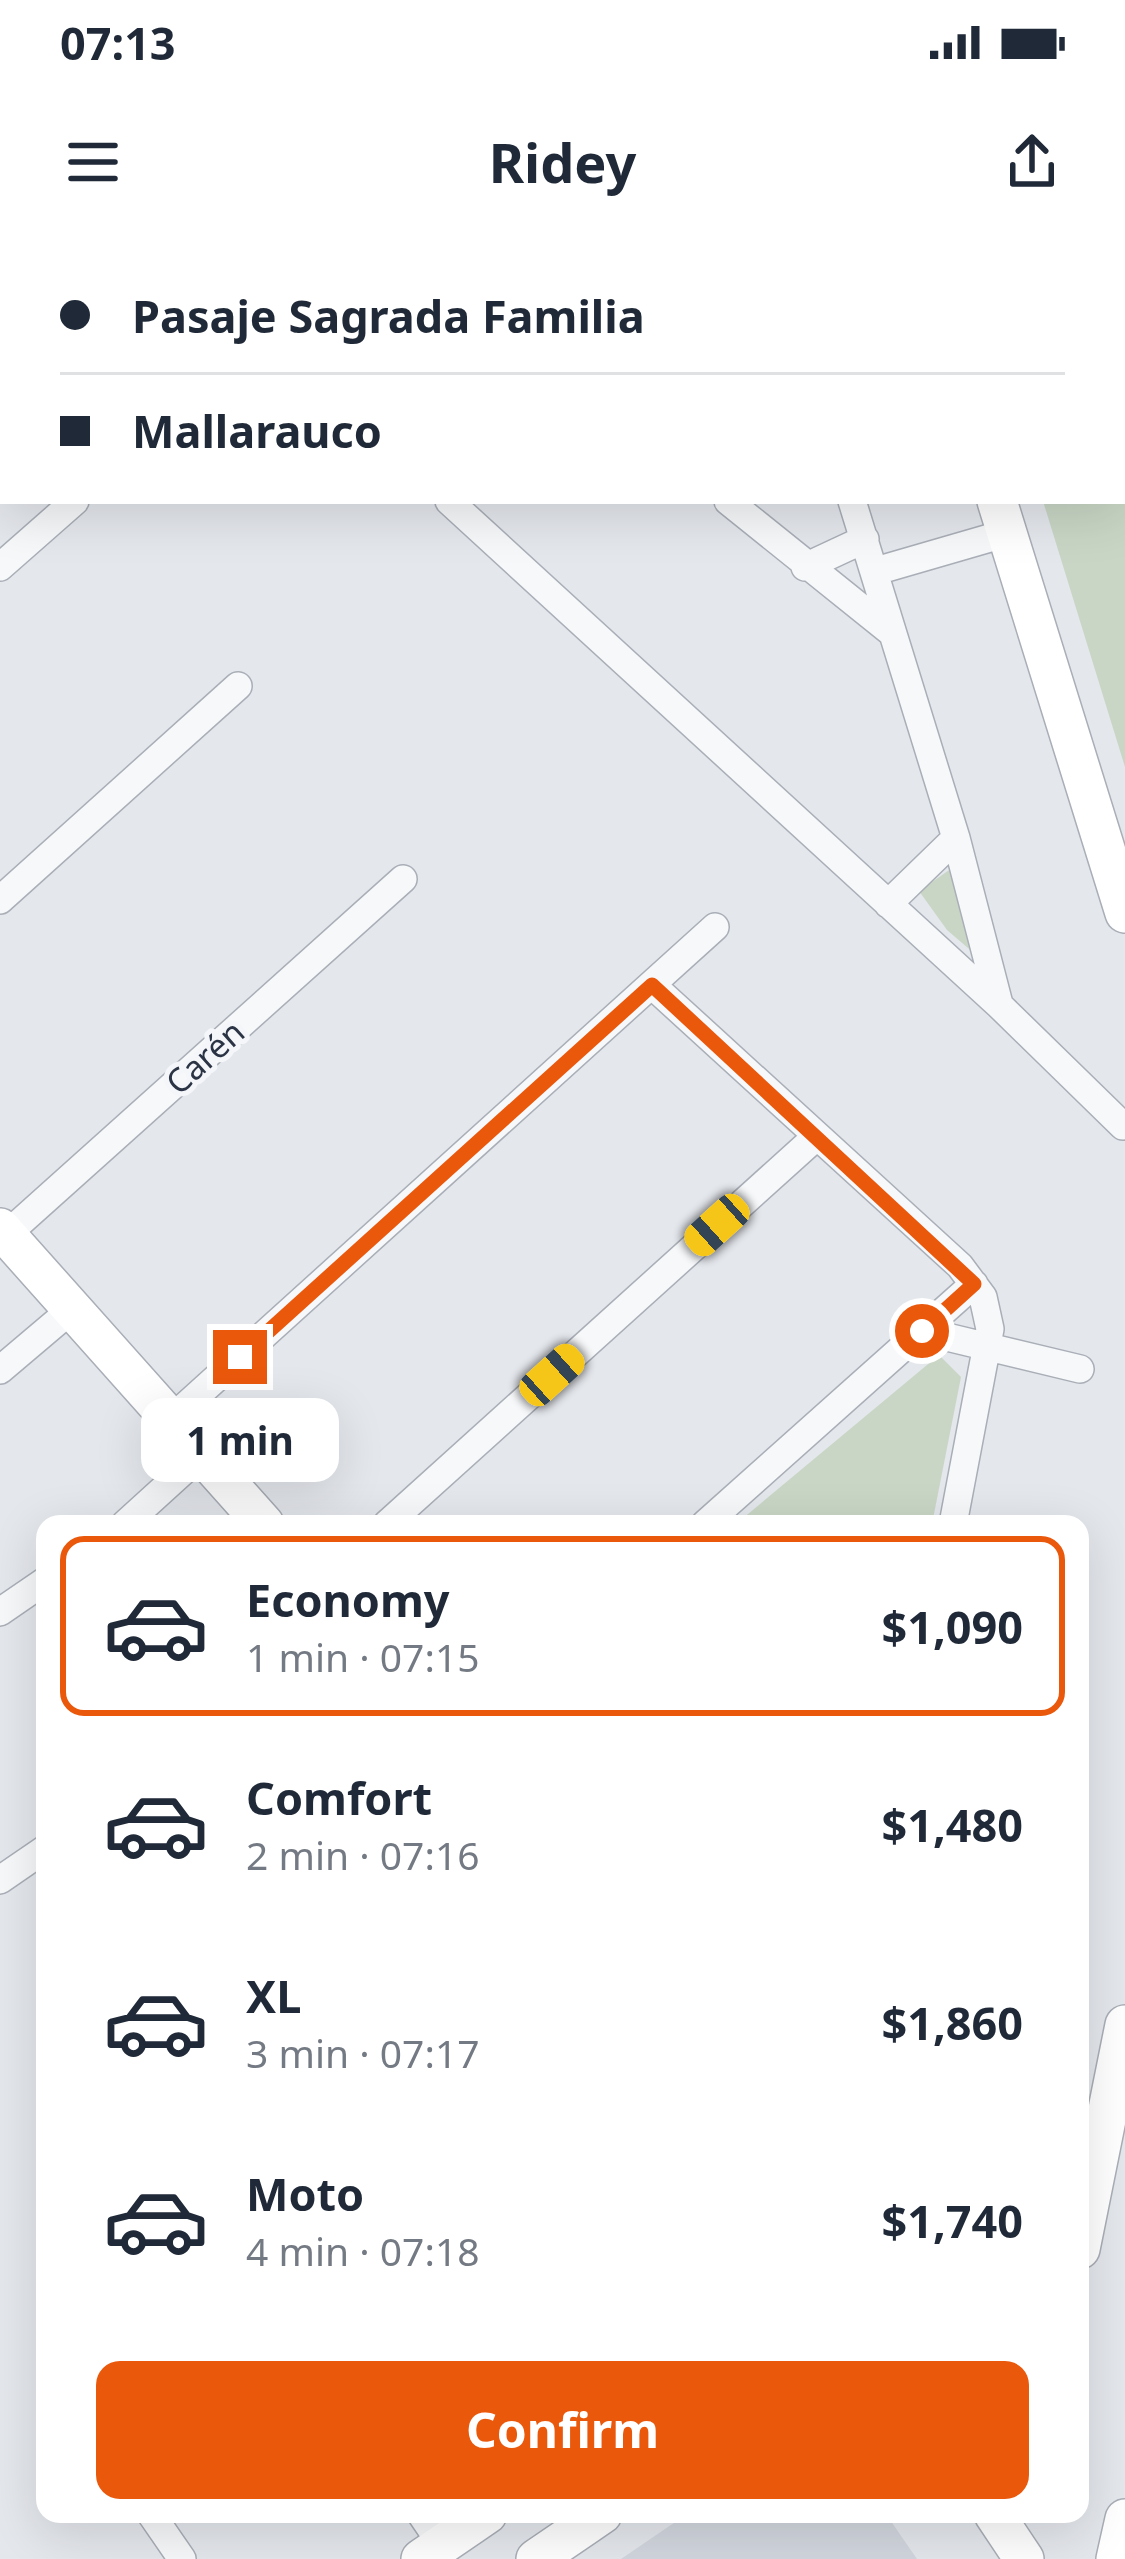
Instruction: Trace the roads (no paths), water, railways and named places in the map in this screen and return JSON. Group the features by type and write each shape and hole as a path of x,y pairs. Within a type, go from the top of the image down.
{"street":[{"path":"0,567 72,504"},
{"path":"452,504 999,1005 1123,1126"},
{"path":"732,504 891,632"},
{"path":"853,504 956,838 999,1005"},
{"path":"876,571 1002,517 1125,913"},
{"path":"805,567 865,539"},
{"path":"0,900 238,686"},
{"path":"888,904 956,838"},
{"name":"Carén","path":"3,1232 404,879"},
{"path":"171,1419 715,928"},
{"path":"652,985 974,1284 988,1312 987,1346 955,1515"},
{"path":"397,1515 817,1136"},
{"path":"3,1232 256,1515"},
{"path":"715,1515 974,1284"},
{"path":"0,1370 72,1309"},
{"path":"922,1331 1080,1369"},
{"path":"135,1515 202,1454"},
{"path":"0,1612 36,1587"},
{"path":"0,1880 36,1855"},
{"path":"1089,2216 1099,2180 1105,2094 1125,2025"},
{"path":"1116,2559 1125,2519"},
{"path":"157,2523 182,2559"},
{"path":"428,2539 466,2523"},
{"path":"536,2559 589,2523"},
{"path":"999,2523 1018,2558"},
{"path":"1018,2558 1027,2523"}]}
